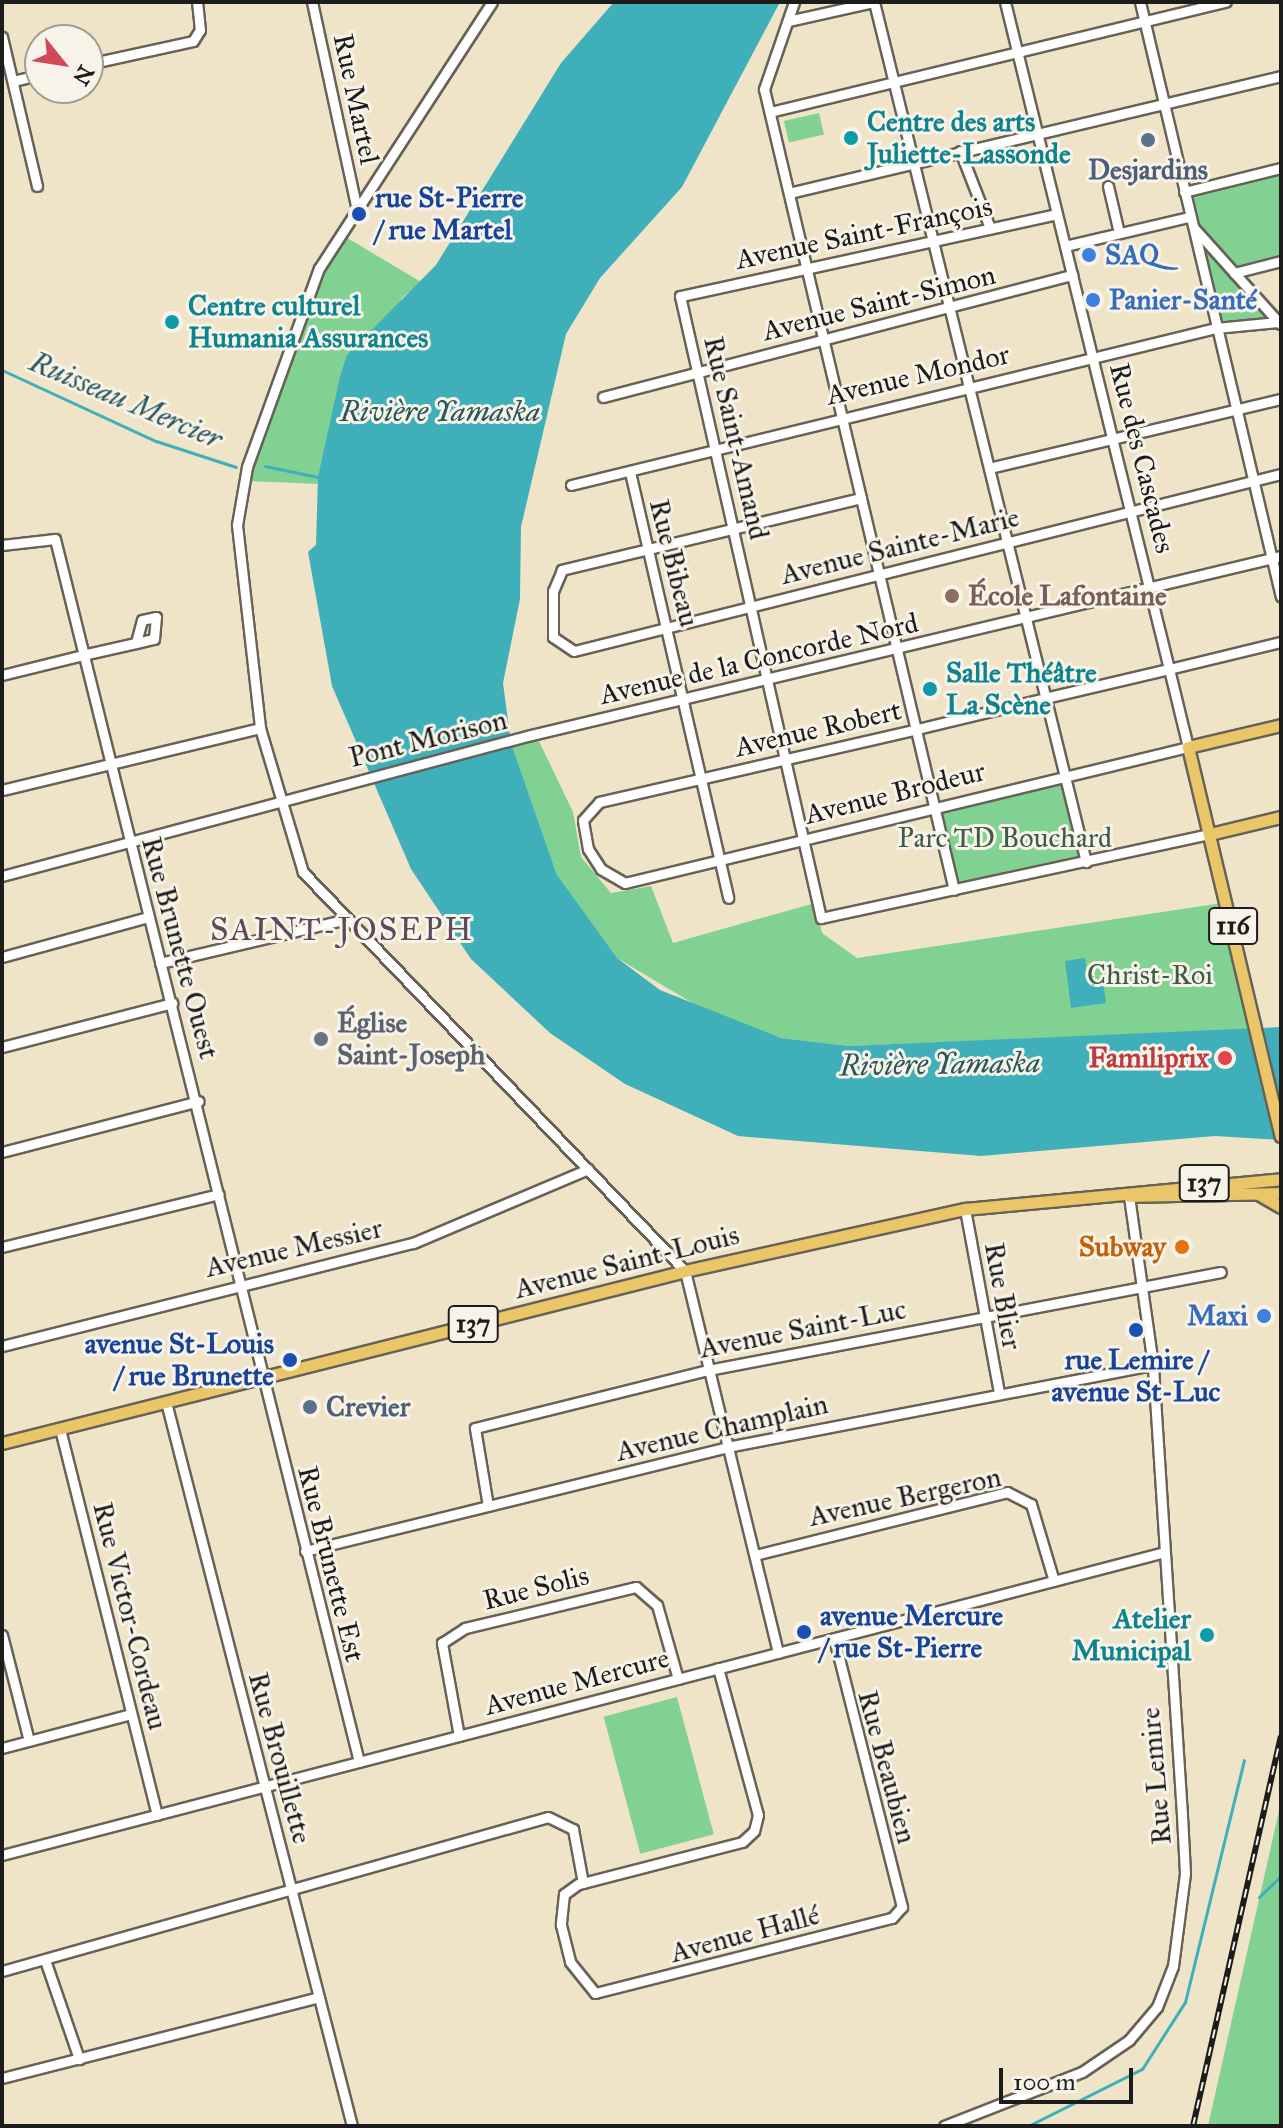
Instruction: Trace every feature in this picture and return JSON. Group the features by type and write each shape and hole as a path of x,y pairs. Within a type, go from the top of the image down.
{"main road":[{"name":"Avenue Brodeur","path":"1188,747 1281,725"},
{"name":"Rue des Cascades","path":"1188,747 1256,1018 1281,1136"},
{"path":"1210,834 1281,817"},
{"name":"Avenue Saint-Louis","path":"2,1443 685,1271 965,1209 1129,1196 1281,1179"},
{"path":"1252,1192 1281,1207"},
{"name":"Avenue Saint-Louis","path":"1129,1196 1281,1193"}],"street":[{"path":"104,60 193,41 200,30 197,2"},
{"name":"Rue Martel","path":"312,2 356,205"},
{"path":"492,2 356,205 298,313 247,467 237,525 260,728 276,799 303,872 685,1271 778,1653"},
{"path":"794,2 767,69 770,112 913,730 954,890 1210,834"},
{"path":"788,21 874,2 1086,862"},
{"name":"Rue des Cascades","path":"1005,2 1188,747"},
{"path":"1140,2 1235,409 1276,557 1281,597"},
{"path":"770,112 1017,49 1226,2"},
{"path":"2,37 37,186"},
{"path":"789,193 1281,76"},
{"path":"13,81 24,79"},
{"path":"960,151 990,228"},
{"path":"1184,192 1281,168"},
{"path":"1108,186 1119,233"},
{"name":"Avenue Saint-François","path":"680,296 1057,214"},
{"path":"1065,246 1190,221"},
{"path":"1190,221 1280,324"},
{"path":"1234,273 1281,261"},
{"name":"Avenue Saint-Simon","path":"603,397 1072,275"},
{"name":"Rue Saint-Amand","path":"680,296 697,373 719,447 821,918 954,890"},
{"name":"Avenue Mondor","path":"571,485 841,416 1216,328 1280,324"},
{"path":"989,468 1281,399"},
{"name":"Rue Bibeau","path":"630,472 685,700 728,898"},
{"name":"Avenue Sainte-Marie","path":"648,549 562,570 551,619 560,647 574,651 1281,474"},
{"path":"648,549 861,498"},
{"name":"Rue Brunette Ouest","path":"2,545 47,535 55,539 87,654 108,764 199,1101 262,1377"},
{"name":"Avenue de la Concorde Nord","path":"527,736 1276,557"},
{"name":"Avenue Robert","path":"599,802 1281,642"},
{"path":"2,675 136,643"},
{"path":"2,790 260,728"},
{"name":"Pont Morison","path":"2,876 276,799 527,736"},
{"name":"Avenue Brodeur","path":"599,802 582,831 614,880 720,860 1188,747"},
{"path":"2,957 148,917"},
{"path":"160,963 348,919"},
{"path":"2,1047 172,1003"},
{"path":"2,1152 199,1101"},
{"name":"Avenue Messier","path":"2,1346 239,1282 413,1243 588,1169"},
{"path":"2,1247 219,1194"},
{"name":"Rue Lemire","path":"944,2126 1082,2072 1129,2040 1157,2007 1173,1966 1185,1873 1153,1365 1129,1196"},
{"name":"Rue Blier","path":"965,1209 999,1392"},
{"name":"Avenue Saint-Luc","path":"488,1506 472,1443 475,1428 708,1370 1221,1272"},
{"name":"Avenue Champlain","path":"305,1551 727,1447 999,1392 1153,1365"},
{"name":"Rue Brunette Est","path":"262,1377 359,1762"},
{"name":"Rue Brouillette","path":"166,1402 352,2126"},
{"name":"Rue Victor-Cordeau","path":"60,1429 157,1815"},
{"name":"Avenue Bergeron","path":"755,1555 1007,1492 1031,1504 1054,1581"},
{"name":"Avenue Mercure","path":"2,1855 1164,1552"},
{"name":"Rue Solis","path":"459,1736 442,1643 465,1628 636,1587 657,1605 678,1679"},
{"path":"2,1635 29,1741"},
{"name":"Rue Beaubien","path":"834,1638 902,1907"},
{"path":"2,1971 294,1892 548,1817 573,1829 583,1883 742,1842 754,1831 758,1815 718,1668"},
{"path":"2,1748 131,1714"},
{"name":"Avenue Hallé","path":"583,1883 564,1894 561,1925 570,1962 595,1993 892,1918 902,1907"},
{"path":"45,1960 79,2059"},
{"path":"2,2078 319,1997"}],"green space":[{"path":"819,113 824,134 789,143 784,121"},
{"path":"1281,168 1281,261 1234,273 1191,225 1184,192"},
{"path":"339,233 421,282 402,298 319,484 245,481 282,359"},
{"path":"1199,240 1270,319 1220,323"},
{"name":"Christ-Roi","path":"537,737 573,812 581,857 611,893 651,886 673,943 815,903 822,933 857,958 1229,902 1260,1029 849,1046 781,1038 721,1020 617,958 578,908 557,875 511,743"},
{"name":"Parc TD Bouchard","path":"1068,779 1088,861 954,894 934,812"},
{"path":"677,1697 714,1834 640,1854 604,1717"},
{"path":"1281,1802 1281,2126 1208,2126 1221,2068"}],"water":[{"name":"Rivière Yamaska","path":"614,2 780,2 682,187 600,278 566,334 521,527 520,599 503,683 511,743 557,875 617,958 660,990 781,1038 849,1046 1281,1027 1281,1140 1215,1136 981,1156 738,1136 625,1084 550,1033 471,959 411,869 332,686 308,552 316,545 318,477 340,377 347,355 436,265 561,63"},
{"path":"1085,958 1088,982 1103,981 1106,1003 1071,1008 1065,961"}],"waterway":[{"name":"Ruisseau Mercier","path":"2,370 156,441 236,467"},
{"name":"Ruisseau Mercier","path":"265,466 318,477"},
{"path":"1028,2126 1142,2069 1185,2002 1244,1760"},
{"path":"1259,1897 1281,1876"}],"railway":[{"path":"1193,2126 1281,1736"}],"place":[{"name":"Centre des arts Juliette-Lassonde","path":"851,138"},
{"name":"Desjardins","path":"1148,140"},
{"name":"rue St-Pierre / rue Martel","path":"359,214"},
{"name":"SAQ","path":"1089,255"},
{"name":"Panier-Santé","path":"1093,300"},
{"name":"Centre culturel Humania Assurances","path":"172,322"},
{"name":"École Lafontaine","path":"952,596"},
{"name":"Salle Théâtre La Scène","path":"930,689"},
{"name":"Église Saint-Joseph","path":"321,1039"},
{"name":"Familiprix","path":"1225,1058"},
{"name":"Subway","path":"1182,1247"},
{"name":"Maxi","path":"1264,1316"},
{"name":"rue Lemire / avenue St-Luc","path":"1136,1330"},
{"name":"avenue St-Louis / rue Brunette","path":"290,1360"},
{"name":"Crevier","path":"310,1407"},
{"name":"avenue Mercure / rue St-Pierre","path":"804,1632"},
{"name":"Atelier Municipal","path":"1207,1635"}],"district":[{"name":"SAINT-JOSEPH","path":"342,930"}]}
